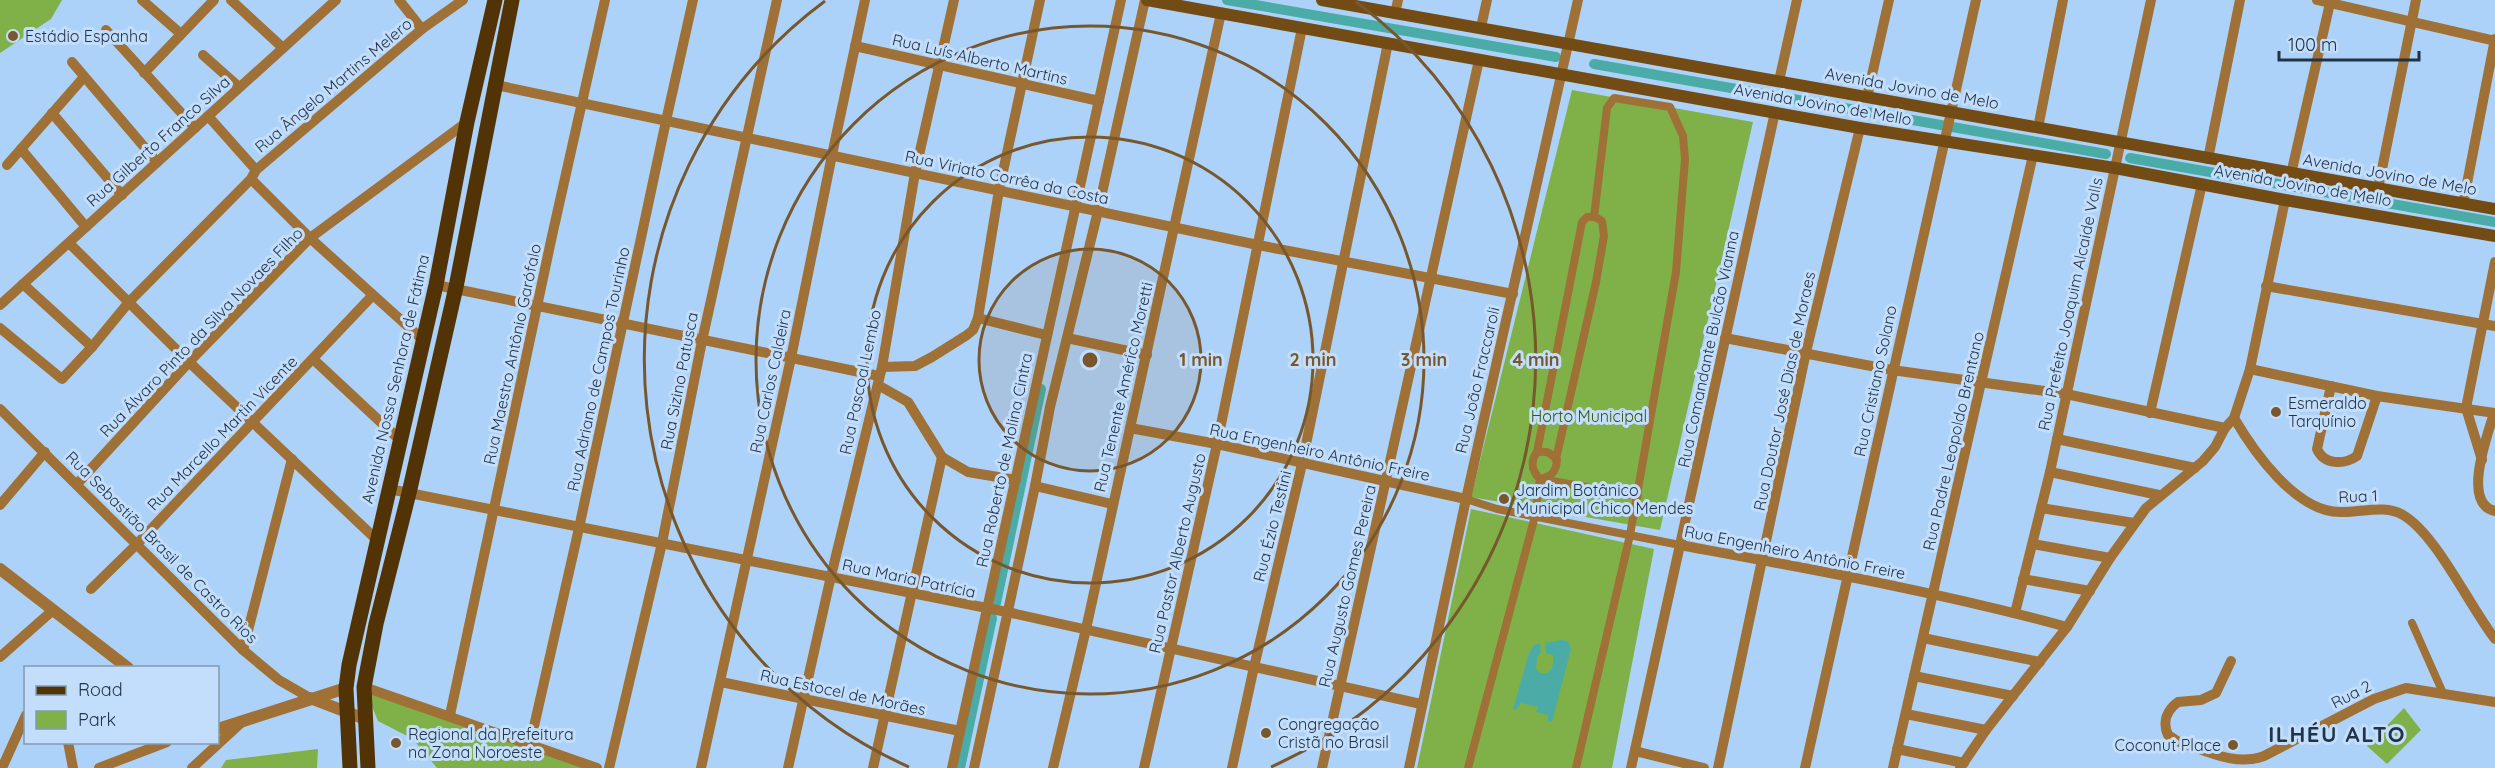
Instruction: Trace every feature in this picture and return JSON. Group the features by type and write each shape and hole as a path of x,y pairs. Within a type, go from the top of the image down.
{"main road":[{"name":"Avenida Nossa Senhora de Fátima","path":"350,768 346,688 349,665 436,285 467,122 495,0"},
{"path":"368,768 364,687 376,624 409,493 456,287 512,0"},
{"name":"Avenida Jovino de Mello","path":"1146,0 1860,128 1944,138 2495,236"},
{"name":"Avenida Jovino de Melo","path":"1322,0 1868,97 1950,114 2495,209"}],"street":[{"path":"142,0 181,34"},
{"path":"144,73 214,0"},
{"path":"231,0 283,48"},
{"name":"Rua Gilberto Franco Silva","path":"0,305 336,0"},
{"path":"399,0 422,28"},
{"name":"Rua Ângelo Martins Melero","path":"0,328 62,379 129,302 253,175 422,28 463,0"},
{"name":"Rua Maestro Antônio Garófalo","path":"450,715 605,0"},
{"name":"Rua Adriano de Campos Tourinho","path":"530,744 693,0"},
{"name":"Rua Sizino Patusca","path":"609,768 662,543 702,341 777,0"},
{"name":"Rua Carlos Caldeira","path":"700,768 721,682 791,358 865,0"},
{"name":"Rua Pascoal Lembo","path":"788,768 879,376 915,173 954,0"},
{"path":"436,285 456,287 702,341 879,376 915,366 962,340 973,330 978,318 999,190 1040,0"},
{"name":"Rua Roberto de Molina Cintra","path":"974,768 1016,480 1046,334 1121,0"},
{"name":"Rua Roberto de Molina Cintra","path":"952,768 960,731 1035,486 1050,406 1098,211 1146,0"},
{"path":"1395,14 1398,0"},
{"path":"1481,27 1487,0"},
{"name":"Rua João Fraccaroli","path":"1409,768 1466,499 1578,0"},
{"path":"1779,81 1797,0"},
{"path":"1868,97 1889,0"},
{"name":"Rua Cristiano Solano","path":"1805,768 1976,0"},
{"path":"2038,128 2063,0"},
{"name":"Rua Prefeito Joaquim Alcaide Valls","path":"2015,613 2050,472 2151,0"},
{"path":"2208,159 2240,0"},
{"path":"2317,0 2495,40 2463,204"},
{"path":"2378,189 2416,0"},
{"path":"2291,174 2330,3"},
{"name":"Rua Tenente Américo Moretti","path":"1053,768 1147,355 1221,13"},
{"name":"Rua Pastor Alberto Augusto","path":"1144,768 1218,444 1302,28"},
{"path":"106,30 195,128"},
{"name":"Rua Ézio Testini","path":"1232,768 1302,464 1388,43"},
{"name":"Rua Luís Alberto Martins","path":"855,46 1099,101"},
{"path":"203,55 240,87"},
{"name":"Rua Augusto Gomes Pereira","path":"1322,768 1479,60"},
{"path":"72,62 157,162"},
{"path":"7,165 84,77"},
{"name":"Rua Viriato Corrêa da Costa","path":"496,85 1258,245 1512,294"},
{"path":"1576,768 1638,496 1676,272 1685,159 1683,136 1670,107 1614,98 1607,108 1594,217"},
{"name":"Rua Comandante Bulcão Vianna","path":"1631,768 1775,112"},
{"path":"52,113 122,195"},
{"path":"208,116 253,175 310,238 423,340"},
{"name":"Rua Álvaro Pinto da Silva Novaes Filho","path":"77,484 189,362 310,238 467,122"},
{"name":"Rua Doutor José Dias de Moraes","path":"1718,768 1806,352 1860,128"},
{"path":"21,149 86,227"},
{"name":"Rua Padre Leopoldo Brentano","path":"1893,768 2033,155"},
{"path":"2150,413 2202,184"},
{"path":"1897,749 1962,765 1986,730 2067,627 2134,523 2159,495 2195,468 2215,447 2225,428 2234,418 2250,369 2285,200"},
{"path":"1540,479 1551,477 1556,469 1556,459 1596,282 1604,236 1602,221 1594,217 1587,217 1582,222 1532,468 1540,479 1638,496"},
{"path":"69,243 189,362 378,541"},
{"path":"2482,460 2466,408 2495,262"},
{"path":"23,284 92,347"},
{"path":"2266,286 2495,326"},
{"name":"Rua Marcello Martin Vicente","path":"91,589 137,544 372,296"},
{"path":"978,318 1046,334"},
{"path":"1725,338 1893,370 2066,394 2225,428"},
{"path":"1067,339 1147,355"},
{"path":"313,359 400,441"},
{"path":"2250,369 2377,396 2494,413 2482,460 2478,493 2480,500 2493,510"},
{"path":"879,376 908,402 942,457 968,472 1016,480"},
{"path":"2331,386 2317,444 2318,453 2327,460 2343,462 2357,456 2377,396"},
{"name":"Rua Sebastião Brasil de Castro Rios","path":"0,409 243,650 279,680 310,698"},
{"name":"Rua 1","path":"2234,418 2248,443 2276,476 2318,508 2340,512 2387,510 2402,514 2410,520 2436,551 2495,639"},
{"name":"Rua Engenheiro Antônio Freire","path":"1130,428 1218,444 1534,516 1847,576 2015,613 2067,627"},
{"path":"2057,439 2195,468"},
{"path":"0,505 45,452"},
{"path":"1537,452 1551,453 1556,459"},
{"path":"873,768 942,457"},
{"path":"243,650 292,459"},
{"path":"2050,472 2159,495"},
{"path":"1468,768 1534,516 1540,479"},
{"path":"1035,486 1112,504"},
{"name":"Rua Maria Patrícia","path":"389,489 1086,629 1421,704"},
{"path":"2042,508 2134,523"},
{"path":"2033,544 2110,558"},
{"path":"0,568 52,611 125,666"},
{"path":"2023,579 2090,591"},
{"path":"0,657 52,611"},
{"path":"2412,623 2443,693"},
{"path":"1923,638 2040,662"},
{"name":"Rua 2","path":"2231,661 2216,693 2201,700 2178,702 2168,712 2165,723 2168,735 2177,741 2238,761 2264,756 2383,695 2413,688 2495,702"},
{"path":"1914,676 2013,696"},
{"name":"Rua Estocel de Morães","path":"721,682 960,731"},
{"path":"364,687 597,768"},
{"path":"219,729 346,688"},
{"path":"310,698 365,719"},
{"path":"1906,714 1986,730"},
{"path":"2,768 24,719"},
{"path":"219,743 243,721"},
{"path":"68,744 73,768"},
{"path":"136,744 143,753"},
{"path":"99,768 111,766 163,744"},
{"path":"192,768 218,744"},
{"path":"1635,751 1704,768"}],"green space":[{"name":"Estádio Espanha","path":"0,0 62,0 51,19 0,53"},
{"name":"Horto Municipal","path":"1572,90 1753,122 1660,530 1471,497"},
{"path":"1471,509 1654,549 1612,768 1417,768"},
{"path":"364,687 597,768 437,768 413,739 378,721"},
{"path":"2404,708 2421,730 2387,764 2367,746"},
{"path":"318,749 317,768 221,768 226,760"}],"shaded area":[{"path":"1568,641 1571,649 1552,722 1548,721 1548,715 1536,712 1538,707 1521,703 1516,710 1513,709 1529,653 1534,645 1540,643 1541,652 1537,657 1536,669 1540,673 1546,673 1552,668 1553,655 1546,653 1545,643"}],"waterway":[{"path":"1227,0 1556,57"},
{"path":"1594,64 2106,154"},
{"path":"2130,158 2495,222"},
{"path":"996,603 1041,389"},
{"path":"960,768 992,618"}],"place":[{"name":"Estádio Espanha","path":"13,36"},
{"name":"Esmeraldo Tarquínio","path":"2276,412"},
{"name":"Jardim Botânico Municipal Chico Mendes","path":"1504,499"},
{"name":"Congregação Cristã no Brasil","path":"1266,733"},
{"name":"Regional da Prefeitura na Zona Noroeste","path":"396,743"},
{"name":"Coconut Place","path":"2233,745"}],"district":[{"name":"ILHÉU ALTO","path":"2337,734"}]}
